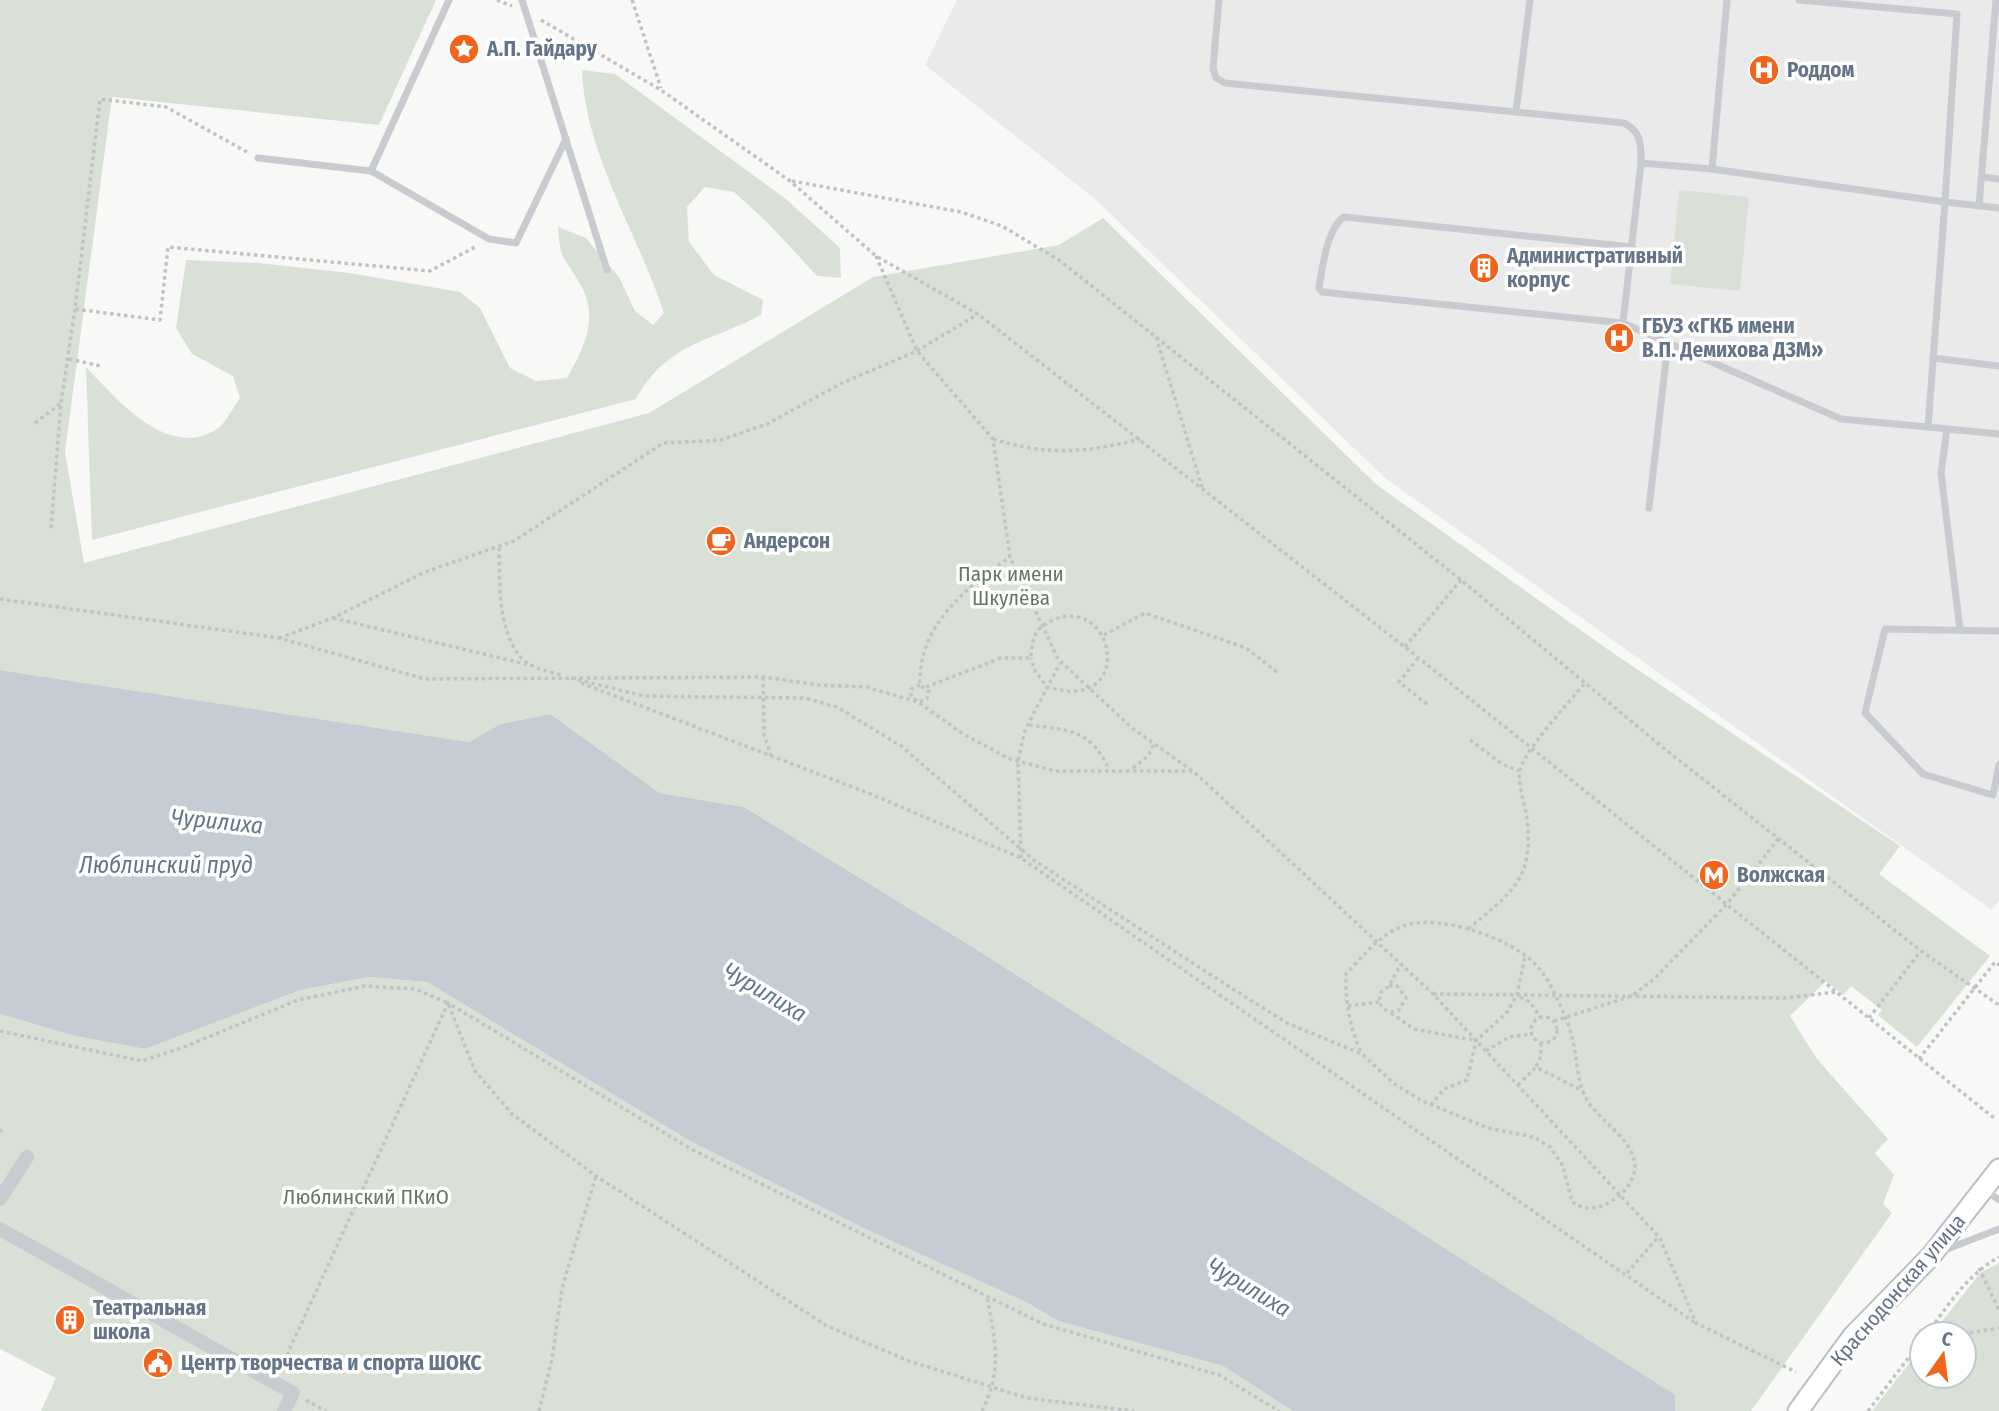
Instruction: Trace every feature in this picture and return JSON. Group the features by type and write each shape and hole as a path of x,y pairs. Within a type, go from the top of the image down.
{"main road":[{"name":"Краснодонская улица","path":"1798,1411 1852,1338 1992,1194 1999,1169"}],"street":[{"path":"0,1199 27,1157"},
{"path":"0,1229 293,1393 284,1411"}],"lane":[{"path":"371,171 449,0"},
{"path":"522,0 607,270"},
{"path":"1219,0 1213,68 1216,78 1225,83 1625,123 1635,129 1641,141 1642,163 1623,323"},
{"path":"1516,112 1530,0"},
{"path":"1712,169 1727,0"},
{"path":"1799,0 1957,14 1928,427"},
{"path":"1979,206 1996,0"},
{"path":"258,158 371,171 489,239 516,243 566,139"},
{"path":"1642,163 1712,169 1999,208"},
{"path":"1982,177 1999,179"},
{"path":"1632,247 1345,217 1339,220 1332,237 1320,284 1322,292 1623,323 1840,419 1999,434"},
{"path":"1649,508 1668,343"},
{"path":"1933,358 1999,366"},
{"path":"1947,429 1941,473 1960,630"},
{"path":"1999,631 1885,629 1865,713 1923,774 1993,795 1999,765"},
{"path":"1931,1255 1999,1229"}],"path":[{"path":"497,0 526,11 661,90 790,181 876,256 978,314 1405,647 1994,1118"},
{"path":"632,0 661,90"},
{"path":"51,528 61,403 69,359 100,99 166,107 258,158"},
{"path":"790,181 961,212 1002,226 1059,260 1461,580 1584,684 1921,951 1999,1005"},
{"path":"75,309 160,320 168,247 430,271 489,239"},
{"path":"876,256 917,351 993,439 1010,557 1061,662 1132,728 1193,771 1433,994 1659,1236 1696,1323"},
{"path":"279,638 333,618 425,572 514,541 663,443 721,440 767,424 842,383 917,351 978,314"},
{"path":"1155,335 1202,487"},
{"path":"69,359 101,366"},
{"path":"36,424 61,403"},
{"path":"993,439 1020,447 1053,451 1092,451 1140,439"},
{"path":"499,548 500,599 507,629 518,655 532,665"},
{"path":"920,685 927,643 949,606 1010,557"},
{"path":"1405,647 1461,580"},
{"path":"0,599 279,638 425,679 763,677 819,685 866,687 918,702 927,699 926,687"},
{"path":"1104,635 1146,613 1246,648 1278,673"},
{"path":"1059,617 1085,618 1104,635 1108,656 1104,676 1089,688 1074,691 1047,687 1035,671 1031,658 1032,638 1042,625 1059,617"},
{"path":"333,618 532,665 771,756 1021,858 1696,1323 1796,1372"},
{"path":"1031,658 1001,659 926,687 920,685 911,690 911,696 963,734 1018,761 1055,771 1193,771"},
{"path":"1418,658 1399,682 1429,706"},
{"path":"1021,858 1018,761 1028,725 1061,662"},
{"path":"565,677 644,696 804,698 837,707 901,746 1035,860 1287,1023 1362,1054"},
{"path":"763,677 764,734 771,756"},
{"path":"1467,929 1502,901 1522,877 1529,834 1519,771 1532,749 1584,684"},
{"path":"1028,725 1069,730 1090,740 1109,769"},
{"path":"1470,740 1502,764 1519,771"},
{"path":"1132,769 1148,756 1154,744"},
{"path":"1517,995 1530,1002 1540,1017 1554,1021 1632,996 1656,978 1727,904 1779,838"},
{"path":"1432,923 1482,933 1525,956 1536,965 1556,996 1565,1019 1573,1041 1583,1091 1601,1117 1632,1152 1635,1170 1620,1194 1607,1205 1586,1209 1572,1202 1563,1166 1550,1147 1534,1137 1488,1128 1431,1105 1393,1083 1362,1054 1355,1040 1348,1006 1346,974 1377,943 1387,933 1406,925 1432,923"},
{"path":"1869,1018 1921,951"},
{"path":"1431,1105 1444,1089 1467,1080 1476,1041 1507,1012 1517,995 1525,956"},
{"path":"1920,1059 1995,962 1999,965"},
{"path":"1401,964 1389,986 1381,992 1379,1002 1383,1009 1414,1028 1476,1041"},
{"path":"0,1031 142,1061 184,1047 298,1000 366,986 415,989 448,1003 691,1149 1043,1324 1219,1375 1279,1411"},
{"path":"1389,986 1397,986 1406,998 1404,1006 1391,1013"},
{"path":"1433,994 1786,998 1837,992"},
{"path":"1348,1006 1379,1002"},
{"path":"448,1003 475,1071 512,1114 596,1176 827,1326 909,1361 1051,1403 1107,1406 1134,1411"},
{"path":"274,1383 448,1003"},
{"path":"1531,1034 1534,1021 1540,1017"},
{"path":"1541,1044 1554,1040 1557,1034 1554,1021"},
{"path":"1486,1051 1509,1037 1531,1034"},
{"path":"1518,1085 1536,1067 1541,1056 1541,1044 1531,1034"},
{"path":"1536,1067 1583,1091"},
{"path":"539,1411 552,1359 562,1288 596,1176"},
{"path":"1627,1273 1659,1236"},
{"path":"1938,1320 1979,1268 1999,1257"},
{"path":"1979,1268 1999,1310"},
{"path":"982,1411 994,1387 997,1348 987,1296"},
{"path":"1978,1332 1999,1328"},
{"path":"1868,1411 1908,1359"},
{"path":"293,1393 326,1411"}],"shaded area":[{"name":"ГБУЗ «ГКБ имени В.П. Демихова ДЗМ»","path":"957,0 1999,0 1999,900 1992,910 1385,478 1094,198 925,65"}],"green space":[{"name":"Парк имени Шкулёва","path":"0,0 436,0 379,125 112,97 65,452 84,563 649,413 873,277 1059,245 1103,218 1377,485 1613,653 1900,846 1879,874 1990,956 1917,1047 1878,1015 1882,1010 1851,986 1843,995 1826,981 1790,1016 1817,1059 1888,1139 1875,1153 1894,1175 1883,1204 1892,1213 1751,1411 1675,1411 1674,1395 974,948 744,807 660,793 550,714 500,724 469,742 0,670"},
{"path":"582,70 615,74 786,199 840,248 841,278 817,276 768,223 734,192 705,187 687,207 689,242 714,275 763,300 761,315 676,355 648,380 636,399 92,540 86,367 127,409 144,422 161,432 180,437 198,437 217,429 240,398 233,376 192,354 176,328 186,260 258,263 350,273 460,292 480,308 510,368 536,381 567,378 588,331 589,307 579,282 563,257 558,227 586,238 619,277 635,311 653,325 664,313 602,163 585,102"},
{"path":"1679,190 1749,197 1740,291 1670,284"},
{"name":"Люблинский ПКиО","path":"369,977 427,982 690,1141 863,1228 1028,1303 1058,1321 1223,1366 1293,1411 41,1411 56,1378 0,1349 0,1014 75,1036 145,1049 301,990"},
{"path":"1999,1263 1999,1411 1872,1411 1908,1365 1908,1390 1978,1390 1978,1320 1943,1320 1980,1273"}],"water":[{"name":"Люблинский пруд","path":"0,670 469,742 500,724 550,714 660,793 744,807 974,948 1675,1395 1675,1411 1293,1411 1223,1366 1058,1321 1028,1303 863,1228 690,1141 427,982 369,977 301,990 145,1049 75,1036 0,1014"}],"place":[{"name":"А.П. Гайдару","path":"464,49"},
{"name":"Роддом","path":"1764,70"},
{"name":"Административный корпус","path":"1484,268"},
{"name":"ГБУЗ «ГКБ имени В.П. Демихова ДЗМ»","path":"1619,338"},
{"name":"Андерсон","path":"721,541"},
{"name":"Волжская","path":"1714,875"},
{"name":"Театральная школа","path":"70,1320"},
{"name":"Центр творчества и спорта ШОКС","path":"158,1363"}],"water label":[{"name":"Чурилиха","path":"217,821"},
{"name":"Чурилиха","path":"765,992"},
{"name":"Чурилиха","path":"1249,1287"}]}
